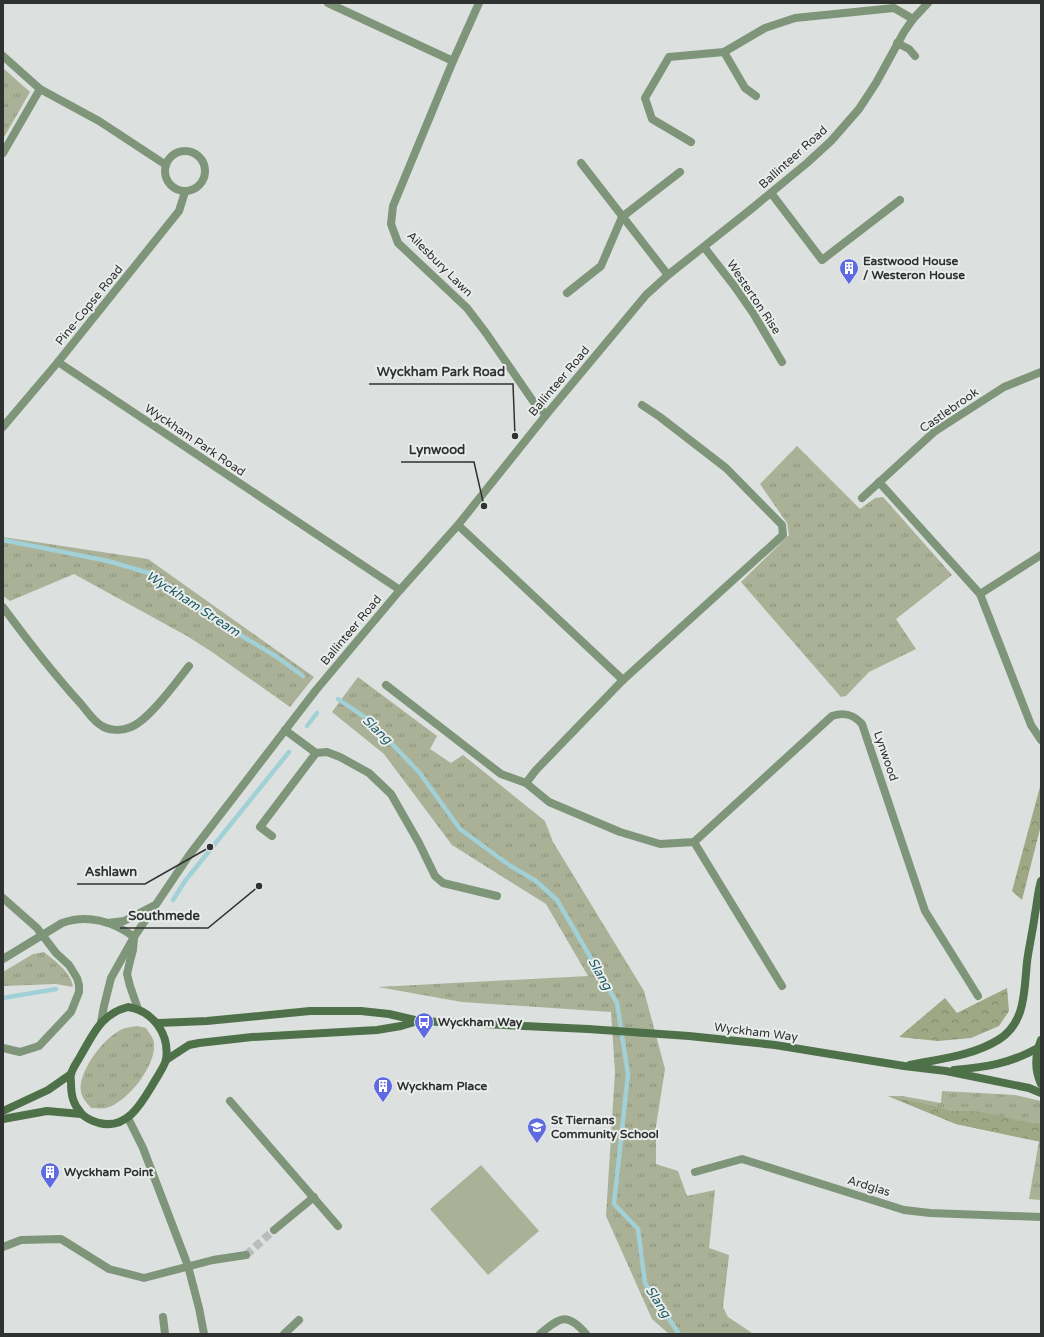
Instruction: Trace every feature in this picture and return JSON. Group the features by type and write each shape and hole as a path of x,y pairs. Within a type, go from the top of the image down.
{"main road":[{"path":"904,1066 965,1053 982,1047 998,1040 1009,1031 1018,1020 1024,999 1028,961 1041,881"},
{"path":"3,1111 48,1090 71,1074 92,1034 101,1022 118,1010 128,1008 138,1009 145,1012 158,1023 166,1042 166,1060 141,1104 128,1118 113,1125 87,1120 75,1106 71,1095 71,1074"},
{"name":"Wyckham Way","path":"158,1023 206,1021 317,1011 368,1012 389,1014 418,1021 588,1029 689,1036 775,1045 904,1066 946,1071 1029,1088 1041,1093"},
{"name":"Wyckham Way","path":"166,1060 189,1045 199,1043 252,1037 377,1030 401,1026 418,1021"},
{"path":"1039,1044 1036,1068 1041,1084"},
{"name":"Wyckham Way","path":"946,1071 984,1067 1004,1063 1019,1058 1039,1044"},
{"path":"3,1119 47,1111 81,1114"}],"street":[{"path":"328,3 452,61"},
{"name":"Ailesbury Lawn","path":"479,3 452,61 393,206 391,224 398,243 466,308 486,333 533,401 546,414"},
{"name":"Ballinteer Road","path":"101,1022 111,978 134,937 194,850 319,687 400,590 458,525 546,414 646,295 668,275 771,193 831,141 859,109 876,83 904,32 913,19 928,3"},
{"path":"691,142 652,119 645,98 669,57 724,52 765,28 795,18 894,8 913,19"},
{"path":"897,43 909,49 915,56"},
{"path":"724,52 745,88 756,96"},
{"path":"3,56 40,90 99,121 166,165"},
{"path":"3,153 40,90"},
{"path":"186,151 197,154 202,159 206,168 206,176 198,188 185,192 174,188 169,183 165,171 166,165 172,155 178,152 186,151"},
{"path":"581,163 668,275"},
{"path":"567,293 601,266 622,217 680,172"},
{"name":"Pine-Copse Road","path":"3,427 58,362 180,211 185,192"},
{"path":"771,193 822,260 900,200"},
{"name":"Westerton Rise","path":"704,247 738,292 782,362"},
{"name":"Wyckham Park Road","path":"58,362 400,590"},
{"name":"Castlebrook","path":"862,498 934,432 1004,387 1041,372"},
{"path":"526,783 536,770 623,680 783,535 782,525 726,468 642,405"},
{"path":"879,482 980,594 1031,725 1041,740"},
{"path":"458,525 623,680"},
{"path":"980,594 1041,555"},
{"path":"3,607 40,657 100,726 119,730 131,727 144,718 189,666"},
{"path":"386,685 501,774 526,783 549,802 620,832 660,844 694,842 782,986"},
{"name":"Lynwood","path":"694,842 832,716 839,713 849,714 862,724 925,911 978,996"},
{"path":"285,730 316,753 327,752 340,757 369,773 391,794 420,843 435,876 443,883 497,896"},
{"path":"272,836 260,827 316,753"},
{"path":"3,898 34,925 43,935 51,948 69,965 80,985 71,1012 39,1046 20,1052 3,1048"},
{"path":"108,923 124,921 155,905"},
{"path":"3,959 62,923 71,920 91,919 108,923 134,937"},
{"name":"Ballinteer Road","path":"134,937 133,950 127,974 138,1009"},
{"path":"230,1101 338,1226"},
{"path":"128,1118 143,1148 188,1266 204,1334"},
{"name":"Ardglas","path":"695,1172 742,1159 904,1210 930,1213 1041,1218"},
{"path":"274,1230 314,1197"},
{"path":"3,1247 21,1240 62,1239 109,1269 144,1278 188,1266 246,1255"},
{"path":"163,1317 165,1334"},
{"path":"284,1334 298,1320"},
{"path":"540,1334 554,1322 565,1320 576,1323 586,1334"}],"green space":[{"path":"3,68 30,92 3,139"},
{"path":"797,446 860,509 875,498 883,497 952,575 896,619 916,649 869,672 846,696 841,697 741,582 789,535 787,523 760,484"},
{"path":"3,537 148,559 314,677 290,707 187,636 74,574 10,601 3,596"},
{"path":"358,677 437,736 430,749 451,763 463,755 545,821 553,842 644,991 665,1069 656,1126 656,1164 678,1171 687,1196 715,1190 709,1248 729,1255 723,1307 728,1317 752,1334 669,1334 652,1319 606,1216 615,1072 611,1012 462,1002 378,987 588,976 546,904 452,845 384,754 332,712"},
{"path":"1041,783 1041,825 1022,900 1012,891"},
{"path":"44,952 66,972 72,982 73,987 56,984 3,986 3,972 33,954"},
{"path":"1007,988 1009,1011 999,1026 971,1038 938,1041 899,1037 945,998 957,1013"},
{"path":"137,1026 146,1028 154,1042 153,1053 145,1073 131,1091 114,1105 106,1108 91,1108 81,1092 81,1084 88,1065 94,1055 117,1032 125,1028"},
{"path":"942,1091 1015,1095 1041,1101 1041,1200 1029,1199 1039,1141 956,1124 888,1096 902,1096 941,1103"},
{"path":"888,1096 939,1107 949,1111 975,1111 1041,1125 1041,1142 956,1124"},
{"path":"481,1165 539,1231 488,1275 430,1209"}],"waterway":[{"name":"Wyckham Stream","path":"3,540 108,561 149,573 207,615 277,657 303,676"},
{"name":"Slang","path":"338,699 369,720 419,772 460,829 509,865 536,881 557,900 617,1003 628,1074 614,1204 638,1229 645,1283 679,1334"},
{"name":"Slang","path":"307,726 317,713"},
{"name":"Slang","path":"173,900 185,881 289,752"},
{"name":"Slang","path":"3,998 56,989"}],"tunnel":[{"path":"246,1255 274,1230"}],"place":[{"name":"Eastwood House / Westeron House","path":"849,285"},
{"name":"Wyckham Park Road","path":"515,436"},
{"name":"Lynwood","path":"484,506"},
{"name":"Ashlawn","path":"210,847"},
{"name":"Southmede","path":"259,886"},
{"name":"Wyckham Way","path":"424,1039"},
{"name":"Wyckham Place","path":"383,1103"},
{"name":"St Tiernans Community School","path":"537,1144"},
{"name":"Wyckham Point","path":"50,1189"}]}
